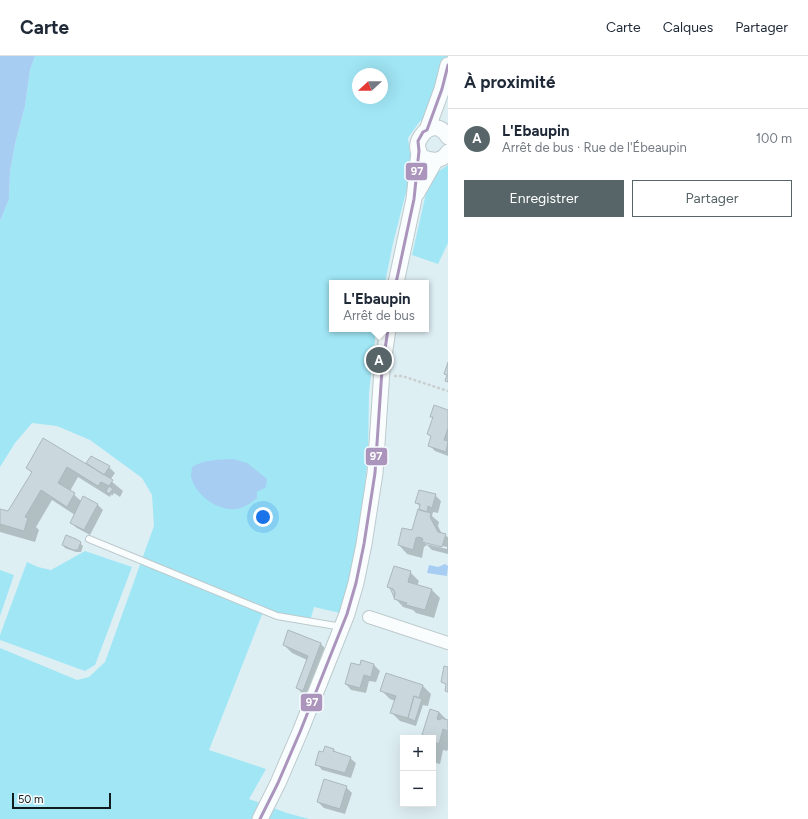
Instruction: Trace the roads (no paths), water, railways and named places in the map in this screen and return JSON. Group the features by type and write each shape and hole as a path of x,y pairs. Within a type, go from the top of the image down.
{"street":[{"path":"397,280 414,199 419,151 418,141 420,136 439,132 442,89 448,65"},
{"path":"419,151 426,158 445,155"},
{"path":"414,199 445,155"},
{"path":"260,819 278,784 344,620 356,583 364,544 375,473 382,375 388,332"},
{"path":"369,617 448,643"}],"lane":[{"path":"89,539 277,616 344,620"}],"place":[{"name":"L'Ebaupin","path":"379,360"}]}
